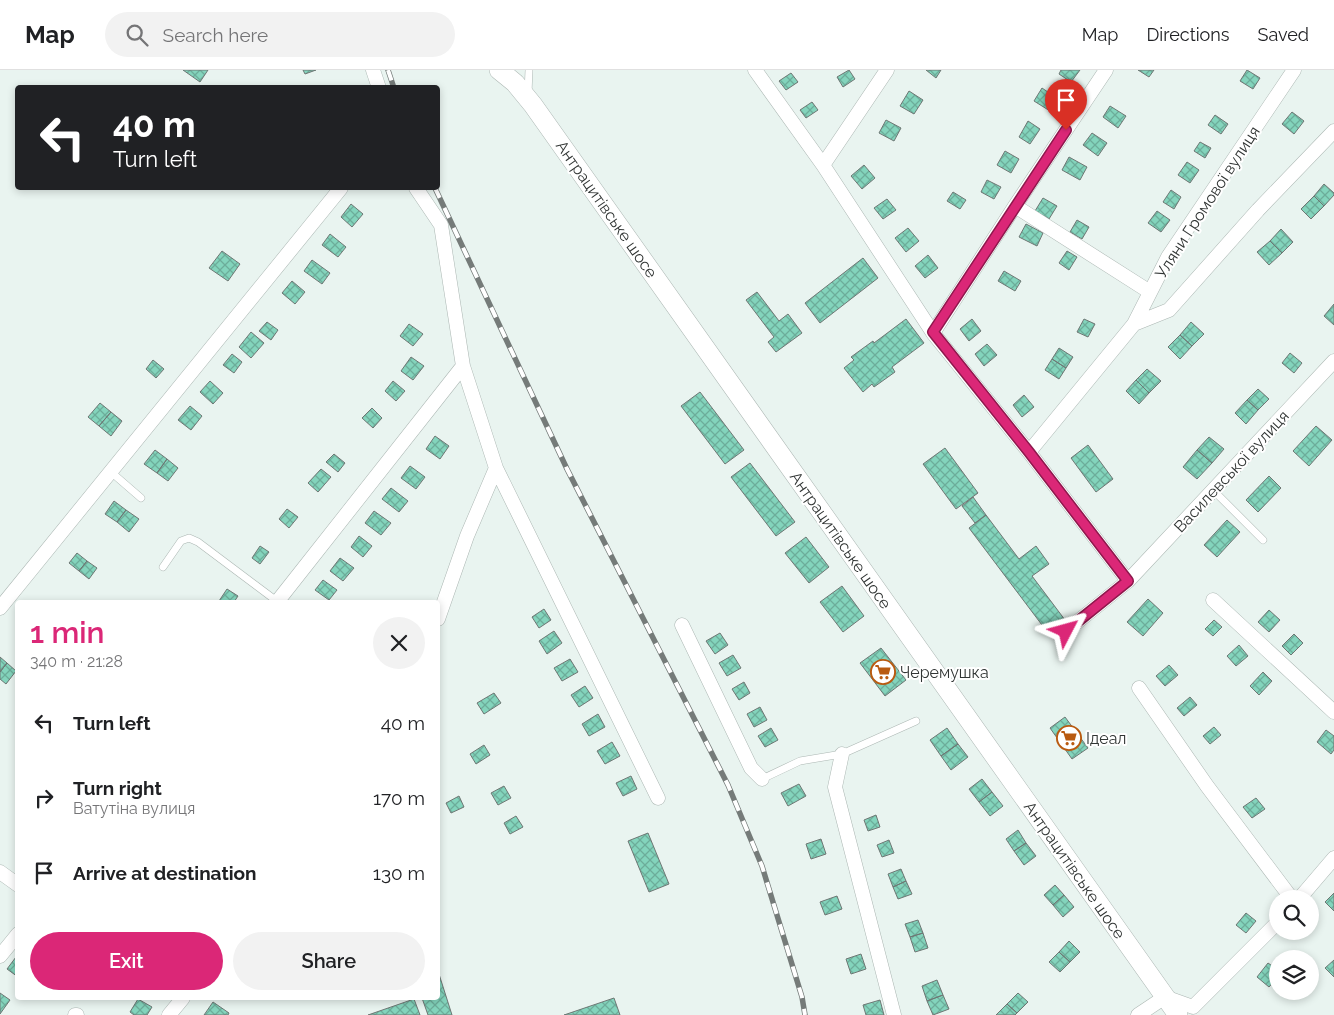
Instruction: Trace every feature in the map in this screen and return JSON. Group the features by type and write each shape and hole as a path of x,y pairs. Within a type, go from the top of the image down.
{"main road":[{"name":"Антрацитівське шосе","path":"499,70 528,98 1178,1015"}],"street":[{"path":"373,70 378,85"},
{"path":"755,70 823,166 933,332 1029,452 1128,581"},
{"path":"823,166 887,70"},
{"path":"933,332 1106,70"},
{"name":"Уляни Громової вулиця","path":"1029,452 1134,324 1168,257 1294,70"},
{"path":"1134,324 1169,310 1258,210 1334,131"},
{"path":"0,608 339,190"},
{"path":"417,190 441,226 463,366 496,468 658,798"},
{"path":"1015,206 1150,292"},
{"name":"Василевської вулиця","path":"1066,631 1128,581 1334,361"},
{"path":"280,600 463,366"},
{"path":"440,613 467,536 496,468"},
{"path":"1213,600 1334,712"},
{"path":"682,625 751,768 762,779"},
{"path":"1139,688 1207,786 1285,890"},
{"path":"842,754 835,787 894,1015"},
{"path":"1307,890 1334,858"},
{"path":"0,872 15,883"},
{"path":"1138,1015 1165,998 1193,1007 1269,931"},
{"path":"0,956 15,938"},
{"path":"169,1015 181,1000"}],"lane":[{"path":"528,98 529,70"},
{"path":"111,472 141,498"},
{"path":"1213,490 1263,540"},
{"path":"163,567 180,541 189,538 198,542 275,600"},
{"path":"762,779 800,761 842,754 916,720"}],"building":[{"path":"183,70 208,70 200,82"},
{"path":"303,70 316,70 305,74"},
{"path":"849,70 855,79 843,87 837,77"},
{"path":"926,70 941,70 936,78"},
{"path":"1061,70 1080,70 1071,82 1059,74"},
{"path":"1138,70 1154,70 1149,77"},
{"path":"1247,70 1260,78 1253,89 1240,81"},
{"path":"791,73 798,82 786,90 779,81"},
{"path":"1042,88 1058,99 1050,111 1034,101"},
{"path":"909,91 923,100 914,114 900,106"},
{"path":"812,102 818,110 806,118 800,110"},
{"path":"1110,106 1126,116 1118,128 1103,117"},
{"path":"1292,112 1304,121 1294,134 1282,124"},
{"path":"1215,115 1228,124 1221,134 1208,125"},
{"path":"886,120 901,128 894,141 879,133"},
{"path":"1028,121 1040,129 1030,144 1019,137"},
{"path":"1092,133 1107,143 1098,156 1083,145"},
{"path":"1200,142 1211,148 1205,158 1194,151"},
{"path":"1005,151 1019,159 1011,173 997,165"},
{"path":"1069,157 1087,167 1080,180 1062,170"},
{"path":"1187,162 1199,170 1190,183 1178,175"},
{"path":"864,165 875,178 862,189 851,176"},
{"path":"987,180 1001,187 994,199 981,192"},
{"path":"1324,184 1334,195 1324,206 1314,196"},
{"path":"1171,190 1181,197 1174,209 1163,202"},
{"path":"953,192 966,200 960,209 947,201"},
{"path":"1314,196 1324,206 1311,219 1301,209"},
{"path":"1043,198 1057,206 1049,219 1035,211"},
{"path":"887,199 896,210 883,219 874,208"},
{"path":"351,204 363,214 352,227 341,217"},
{"path":"1157,211 1170,220 1161,232 1148,223"},
{"path":"1077,220 1089,227 1082,239 1070,232"},
{"path":"1026,224 1043,233 1037,246 1019,237"},
{"path":"908,228 919,241 906,252 895,238"},
{"path":"1281,229 1293,242 1282,253 1270,241"},
{"path":"330,234 346,247 338,257 322,245"},
{"path":"1270,241 1282,253 1269,265 1257,252"},
{"path":"222,251 240,264 228,281 209,268"},
{"path":"1067,251 1077,257 1069,270 1059,263"},
{"path":"928,255 938,268 925,278 915,266"},
{"path":"863,258 878,278 820,323 805,303"},
{"path":"312,260 330,273 322,284 304,271"},
{"path":"1004,271 1021,281 1015,291 998,281"},
{"path":"292,281 305,292 295,304 282,293"},
{"path":"757,292 779,321 788,314 802,333 776,352 768,342 774,337 746,300"},
{"path":"1334,304 1334,325 1324,316"},
{"path":"906,319 924,343 892,367 895,372 874,387 872,384 863,392 844,368 854,360 851,357 873,341 874,343"},
{"path":"972,319 981,331 969,341 960,329"},
{"path":"1084,319 1095,324 1088,337 1077,332"},
{"path":"267,322 278,330 271,340 259,331"},
{"path":"1191,322 1204,334 1192,346 1180,335"},
{"path":"409,324 423,334 413,346 400,336"},
{"path":"251,332 264,343 251,358 239,347"},
{"path":"1180,335 1192,346 1180,359 1168,347"},
{"path":"987,344 997,355 984,366 975,354"},
{"path":"1059,348 1073,357 1066,368 1052,359"},
{"path":"1290,353 1302,363 1294,373 1282,363"},
{"path":"232,354 242,362 234,373 223,365"},
{"path":"411,357 424,366 413,380 401,371"},
{"path":"1052,359 1066,368 1059,379 1045,370"},
{"path":"153,360 164,369 156,378 146,369"},
{"path":"1147,369 1161,381 1149,393 1136,380"},
{"path":"1136,380 1149,393 1139,404 1126,391"},
{"path":"210,381 223,393 213,404 200,392"},
{"path":"393,381 405,391 396,401 385,391"},
{"path":"1258,389 1269,399 1258,410 1247,400"},
{"path":"700,392 744,450 725,464 681,406"},
{"path":"1024,395 1034,407 1022,417 1013,405"},
{"path":"1247,400 1258,410 1246,424 1235,413"},
{"path":"100,403 111,412 99,426 88,417"},
{"path":"190,406 202,416 191,430 178,420"},
{"path":"372,408 382,418 373,428 362,418"},
{"path":"111,412 122,421 111,436 99,426"},
{"path":"1316,426 1332,440 1309,466 1293,451"},
{"path":"435,436 449,446 440,459 426,449"},
{"path":"1209,437 1224,449 1212,463 1197,450"},
{"path":"1088,445 1113,479 1096,492 1071,458"},
{"path":"945,448 978,493 956,509 923,464"},
{"path":"155,450 167,459 157,473 144,464"},
{"path":"1197,450 1212,463 1197,479 1183,467"},
{"path":"334,454 345,463 338,472 326,462"},
{"path":"167,459 178,468 168,481 157,473"},
{"path":"750,463 795,522 776,536 731,477"},
{"path":"410,466 425,477 416,489 401,478"},
{"path":"321,469 331,477 318,492 308,483"},
{"path":"1269,476 1281,488 1258,512 1246,500"},
{"path":"391,488 408,501 399,512 382,499"},
{"path":"973,497 986,515 975,523 962,506"},
{"path":"114,501 126,510 117,522 105,514"},
{"path":"287,509 298,517 289,528 279,519"},
{"path":"126,510 139,519 129,532 117,522"},
{"path":"374,511 391,523 381,535 365,523"},
{"path":"986,515 1019,559 1036,546 1049,564 1032,576 1065,620 1048,633 969,528"},
{"path":"1227,520 1240,532 1217,557 1204,545"},
{"path":"359,536 372,546 363,557 351,547"},
{"path":"806,537 829,567 809,583 785,553"},
{"path":"260,546 269,552 260,564 252,558"},
{"path":"77,553 87,561 79,571 69,563"},
{"path":"340,558 354,568 343,581 330,571"},
{"path":"87,561 97,568 89,579 79,571"},
{"path":"323,580 337,590 329,600 315,590"},
{"path":"842,586 864,616 843,632 820,602"},
{"path":"227,589 238,596 235,600 220,600"},
{"path":"1148,599 1163,613 1143,636 1127,622"},
{"path":"544,609 551,620 539,628 532,617"},
{"path":"1269,610 1280,620 1269,632 1258,622"},
{"path":"1214,620 1222,627 1213,636 1205,629"},
{"path":"554,631 562,643 547,654 539,641"},
{"path":"720,633 728,645 715,654 706,641"},
{"path":"1294,634 1303,643 1291,655 1282,646"},
{"path":"1239,645 1248,656 1236,666 1227,656"},
{"name":"Черемушка","path":"881,648 906,680 885,696 860,663"},
{"path":"733,655 741,668 727,676 719,663"},
{"path":"0,657 7,663 0,672"},
{"path":"570,659 578,672 562,681 554,668"},
{"path":"7,663 15,670 6,684 0,679 0,672"},
{"path":"1169,665 1178,675 1165,686 1156,676"},
{"path":"1263,672 1272,681 1259,695 1250,686"},
{"path":"744,682 750,693 739,700 732,689"},
{"path":"585,686 593,698 579,707 571,695"},
{"path":"494,693 501,703 484,714 477,703"},
{"path":"1190,697 1197,705 1184,716 1177,708"},
{"path":"760,707 767,720 754,727 747,714"},
{"path":"598,714 605,727 589,736 582,724"},
{"name":"Ідеал","path":"1065,717 1088,748 1072,759 1050,728"},
{"path":"1214,727 1221,735 1210,744 1203,736"},
{"path":"771,728 778,740 765,747 758,736"},
{"path":"947,728 958,744 941,756 930,740"},
{"path":"1326,730 1334,736 1334,750 1331,754 1317,742"},
{"path":"612,742 620,756 605,764 597,751"},
{"path":"958,744 968,757 951,770 941,756"},
{"path":"484,745 490,755 476,764 470,754"},
{"path":"631,776 637,789 623,796 616,783"},
{"path":"982,779 992,792 979,802 969,789"},
{"path":"799,784 806,796 788,806 781,793"},
{"path":"504,786 511,798 498,805 491,793"},
{"path":"992,792 1003,806 990,816 979,802"},
{"path":"459,796 464,807 451,813 446,803"},
{"path":"1256,798 1265,809 1252,818 1243,807"},
{"path":"876,815 880,827 868,831 864,820"},
{"path":"516,816 523,827 510,834 504,823"},
{"path":"1018,830 1026,843 1014,851 1006,839"},
{"path":"648,833 669,884 649,892 628,841"},
{"path":"821,839 826,854 811,859 806,844"},
{"path":"889,840 894,853 882,857 877,845"},
{"path":"1026,843 1036,856 1024,865 1014,851"},
{"path":"901,869 906,881 893,887 888,874"},
{"path":"906,881 912,894 898,899 893,887"},
{"path":"1055,885 1064,895 1053,905 1044,895"},
{"path":"1334,893 1334,911 1325,902"},
{"path":"1064,895 1074,907 1063,917 1053,905"},
{"path":"837,896 842,909 825,915 820,902"},
{"path":"1246,913 1256,921 1246,933 1236,925"},
{"path":"918,920 923,933 910,937 905,924"},
{"path":"923,933 928,948 915,952 910,937"},
{"path":"1069,941 1080,952 1070,962 1059,952"},
{"path":"1059,952 1070,962 1060,972 1049,962"},
{"path":"861,954 866,969 851,974 846,959"},
{"path":"15,958 15,975 7,969"},
{"path":"1334,960 1334,977 1325,968"},
{"path":"1268,963 1269,964 1269,987 1257,977"},
{"path":"440,977 452,1015 428,1015 423,1000 440,1000"},
{"path":"937,980 943,995 927,1001 922,986"},
{"path":"0,993 10,1000 0,1014"},
{"path":"1018,993 1028,1002 1017,1013 1007,1004"},
{"path":"943,995 949,1009 933,1015 927,1001"},
{"path":"614,998 620,1015 564,1015"},
{"path":"137,1000 152,1007 147,1015 134,1015 130,1012"},
{"path":"414,1000 420,1015 368,1015"},
{"path":"880,1000 884,1015 866,1015 863,1005"},
{"path":"213,1002 229,1013 228,1015 204,1015"},
{"path":"1007,1004 1017,1013 1015,1015 996,1015"}],"railway":[{"path":"388,70 393,85"},
{"path":"436,190 567,469 728,785 762,866 802,997 805,1015"}],"place":[{"name":"Черемушка","path":"883,672"},
{"name":"Ідеал","path":"1069,738"}],"route":[{"path":"1066,130 933,332 1029,452 1128,581 1066,631"}]}
